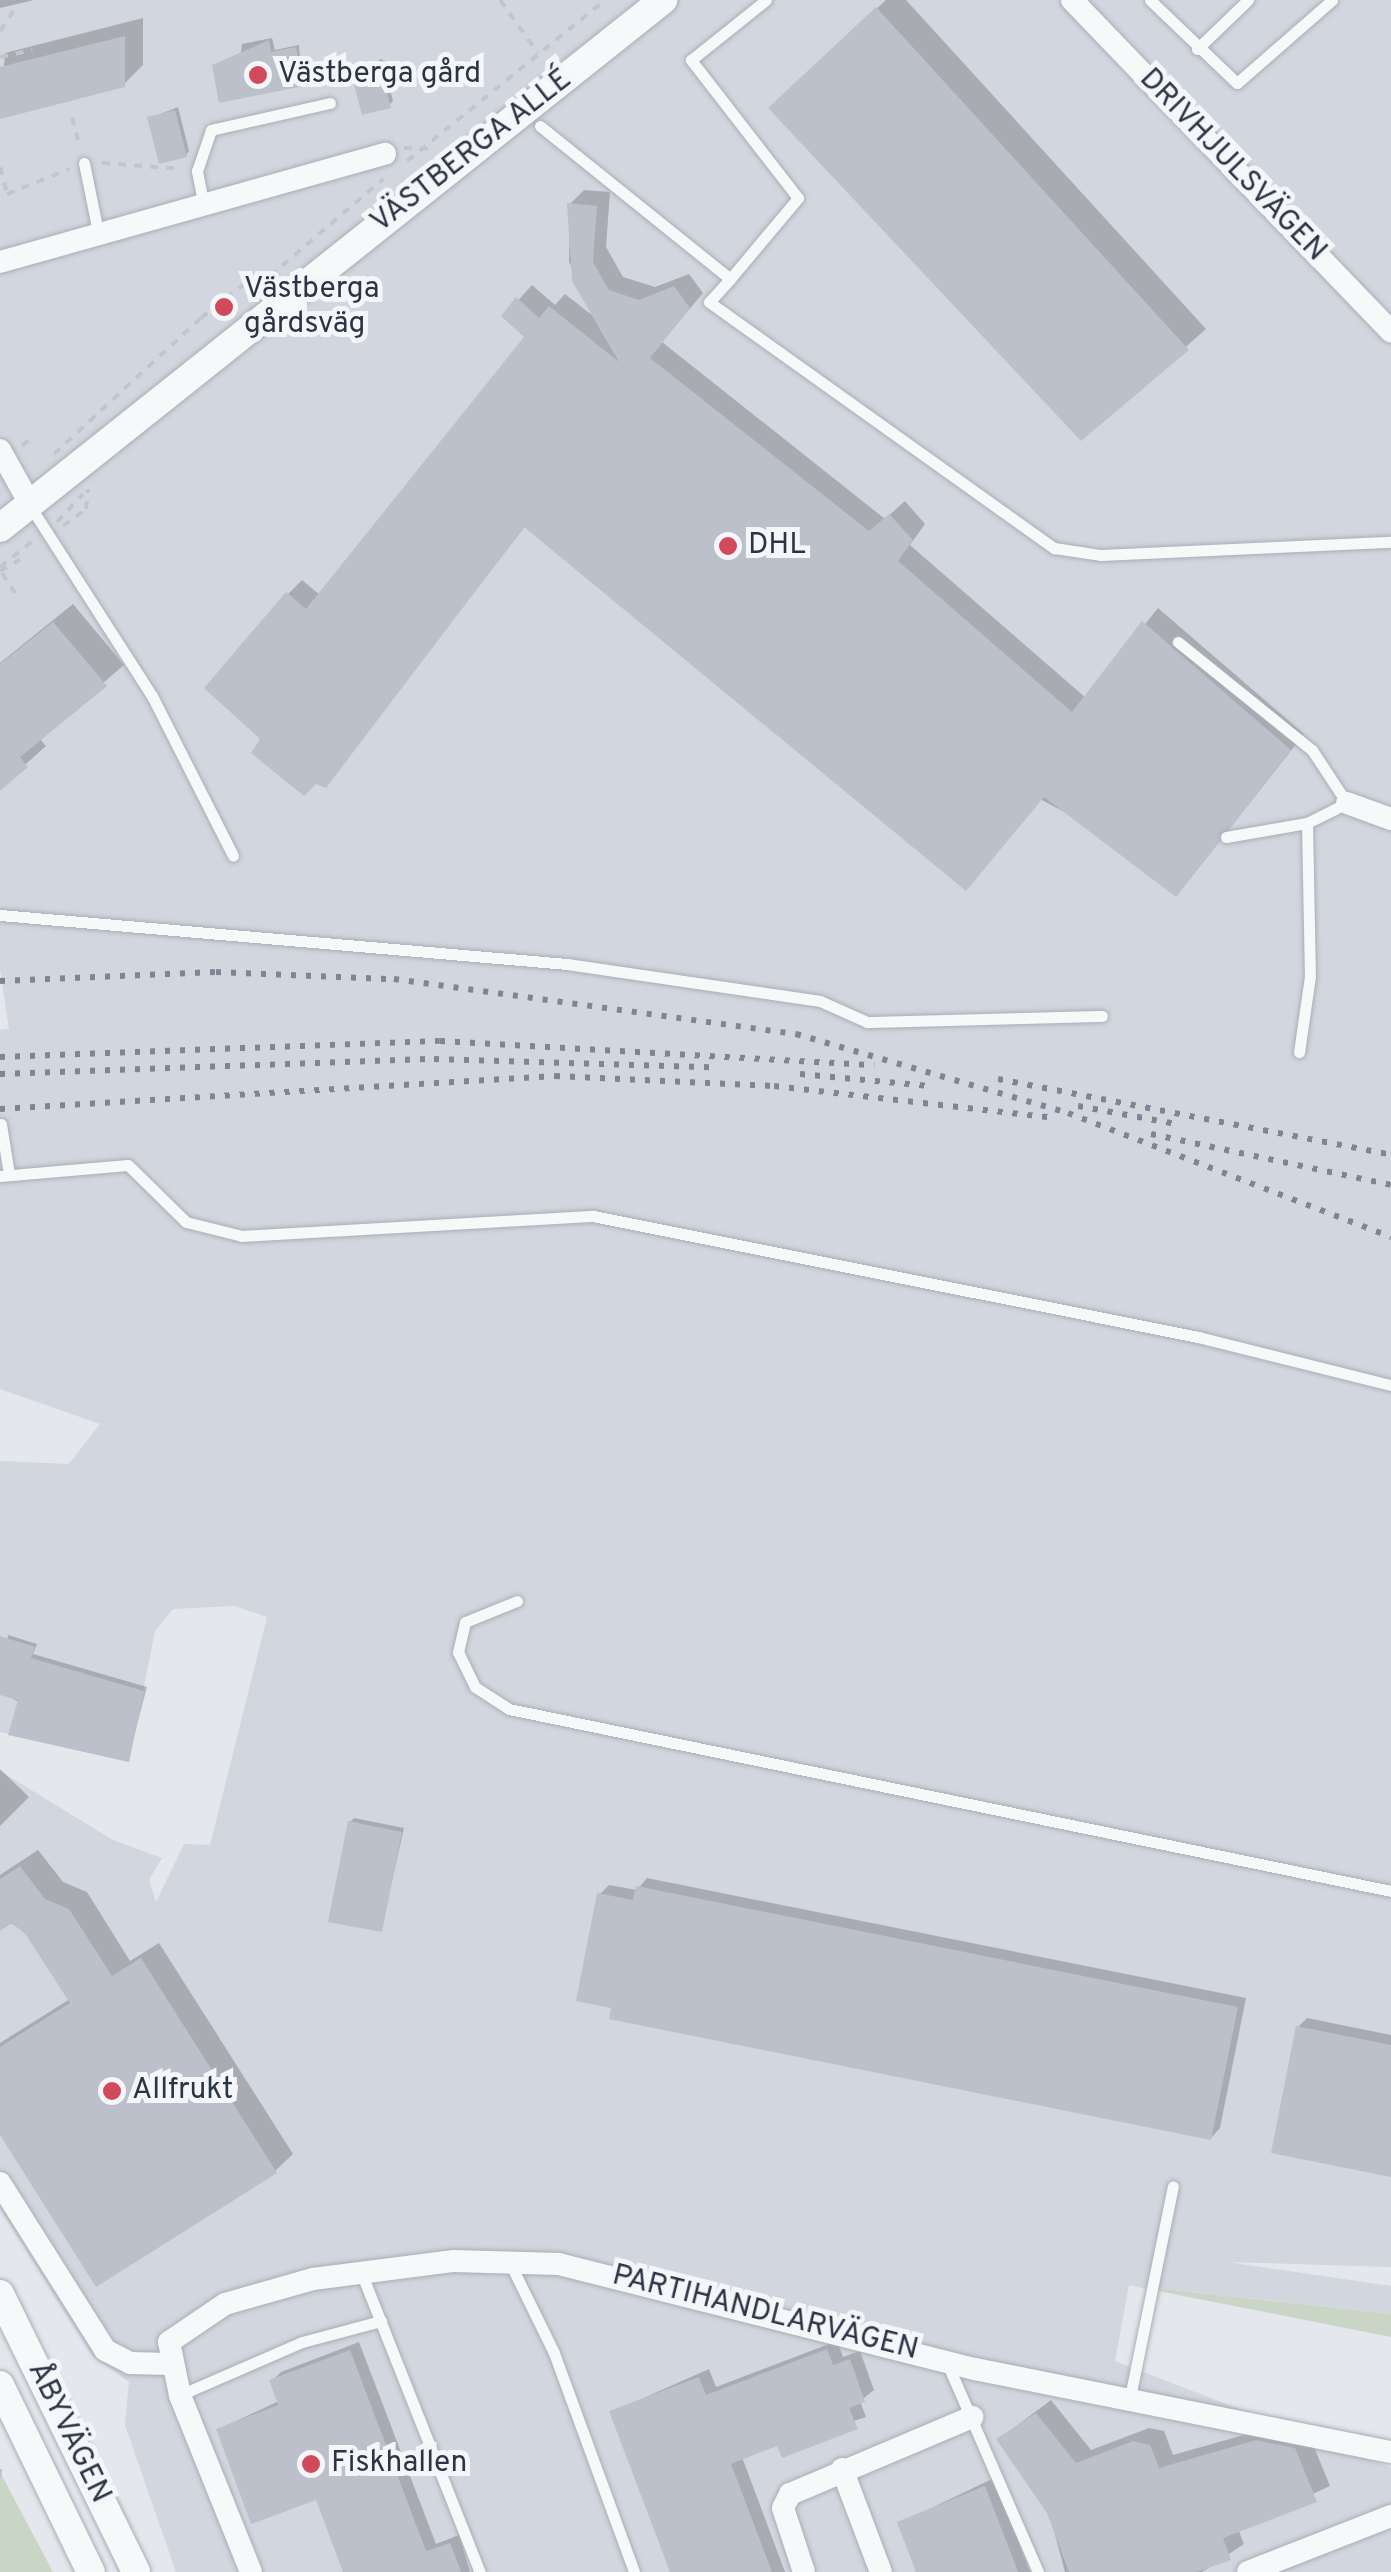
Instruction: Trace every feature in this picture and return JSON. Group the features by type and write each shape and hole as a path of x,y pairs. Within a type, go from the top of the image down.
{"street":[{"name":"VÄSTBERGA ALLÉ","path":"0,528 663,0"},
{"name":"DRIVHJULSVÄGEN","path":"1074,1 1391,332"},
{"path":"0,262 204,207 391,165"},
{"path":"0,450 30,504"},
{"path":"1347,803 1391,819"},
{"path":"0,2183 105,2350 130,2363 170,2364 252,2572"},
{"name":"PARTIHANDLARVÄGEN","path":"170,2364 169,2342 196,2317 361,2272 508,2259 667,2287 946,2361 1129,2402 1391,2452"},
{"name":"ÅBYVÄGEN","path":"0,2294 136,2572"},
{"name":"ÅBYVÄGEN","path":"0,2385 91,2572"},
{"path":"804,2572 783,2508 790,2494 972,2417"},
{"path":"842,2469 881,2572"},
{"path":"1248,2572 1301,2561 1391,2516"}],"lane":[{"path":"766,0 690,60 798,198 709,302 1054,548 1101,554 1384,543 1391,555"},
{"path":"1196,50 1248,0"},
{"path":"1158,3 1196,50 1238,83 1332,0"},
{"path":"204,207 197,171 211,130 330,103"},
{"path":"540,126 730,280"},
{"path":"84,163 99,236"},
{"path":"30,504 152,696 233,856"},
{"path":"1178,642 1312,750 1347,803 1308,823 1226,837"},
{"path":"1299,1052 1310,976 1308,823"},
{"path":"0,915 567,964 820,1001 867,1022 1102,1016"},
{"path":"1,1124 4,1175 128,1165 186,1222 242,1236 592,1216 1198,1336 1391,1385"},
{"path":"517,1601 466,1622 458,1652 475,1686 509,1709 1391,1891"},
{"path":"1129,2402 1173,2186"},
{"path":"508,2259 554,2353 634,2572"},
{"path":"361,2272 480,2572"},
{"path":"180,2395 382,2321"},
{"path":"946,2361 1038,2572"}],"path":[{"path":"500,0 538,53"},
{"path":"257,296 268,279 391,165 430,143 605,0"},
{"path":"408,175 624,0"},
{"path":"0,31 14,10"},
{"path":"0,57 32,50"},
{"path":"72,117 84,163"},
{"path":"430,143 438,152"},
{"path":"391,165 430,143"},
{"path":"0,198 84,163 197,171"},
{"path":"0,167 7,194"},
{"path":"54,457 57,442 183,344 201,318 240,287 268,279 393,187"},
{"path":"60,524 86,509 85,491"},
{"path":"17,558 1,570 19,600"},
{"path":"0,2469 0,2483"}],"shaded area":[{"path":"0,0 1391,0 1391,2267 1227,2262 1391,2286 1391,2314 1129,2285 1115,2361 1391,2468 1391,2572 176,2572 125,2425 129,2382 92,2356 0,2209 0,1771 113,1840 162,1858 149,1880 156,1902 184,1844 210,1845 267,1617 235,1606 173,1609 155,1631 129,1762 0,1732 0,1461 69,1464 100,1424 0,1389 0,1030 9,1029 0,969"}],"green space":[{"path":"1128,2285 1391,2314 1391,2337"},
{"path":"0,2472 53,2572 0,2572"}],"building":[{"path":"876,7 1189,350 1081,441 768,108"},
{"path":"125,36 125,87 0,119 0,67"},
{"name":"Västberga gård","path":"269,40 271,52 296,47 304,86 219,103 212,65"},
{"path":"379,61 391,108 362,115 350,69"},
{"path":"175,110 187,157 159,164 147,117"},
{"name":"DHL","path":"567,203 597,206 593,262 609,290 639,300 674,286 690,308 650,358 869,531 889,514 913,540 898,561 1072,712 1142,621 1291,750 1176,897 1044,797 966,891 524,527 326,788 316,784 304,796 251,753 260,739 204,688 286,592 306,609 524,337 501,316 516,297 539,318 549,306 619,362 572,281"},
{"path":"53,622 107,686 20,757 28,767 0,791 0,664"},
{"path":"0,1636 35,1647 31,1658 144,1691 129,1762 8,1735 18,1700 0,1695"},
{"path":"348,1821 402,1832 382,1932 328,1922"},
{"name":"Allfrukt","path":"20,1866 45,1899 69,1909 112,1976 141,1958 277,2173 96,2287 0,2135 0,2047 70,2003 26,1935 12,1923 0,1931 0,1879"},
{"path":"636,1886 1238,2007 1211,2140 609,2019 611,2008 576,2001 597,1893 633,1900"},
{"path":"1296,2026 1391,2045 1391,2177 1271,2153"},
{"path":"827,2349 833,2365 850,2359 865,2402 849,2408 858,2429 782,2458 777,2446 731,2464 772,2572 670,2572 609,2411 699,2377 706,2395"},
{"name":"Fiskhallen","path":"350,2350 426,2551 450,2543 461,2572 343,2572 316,2500 251,2524 216,2429 278,2405 269,2380"},
{"path":"1036,2413 1076,2463 1133,2441 1150,2445 1159,2468 1256,2440 1295,2448 1317,2502 1223,2538 1231,2560 1196,2572 1069,2572 1047,2513 996,2439"},
{"path":"985,2486 1018,2572 916,2572 897,2522"}],"railway":[{"path":"0,981 216,972 394,979 796,1034 1068,1113 1391,1237"},
{"path":"0,1057 440,1041 874,1065"},
{"path":"0,1074 434,1059 710,1067"},
{"path":"800,1074 929,1086"},
{"path":"0,1109 555,1076 774,1086 1048,1117"},
{"path":"998,1079 1391,1155"},
{"path":"1078,1106 1176,1124"},
{"path":"1151,1134 1391,1185"}],"place":[{"name":"Västberga gård","path":"258,75"},
{"name":"Västberga gårdsväg","path":"224,307"},
{"name":"DHL","path":"728,546"},
{"name":"Allfrukt","path":"112,2091"},
{"name":"Fiskhallen","path":"311,2464"}]}
